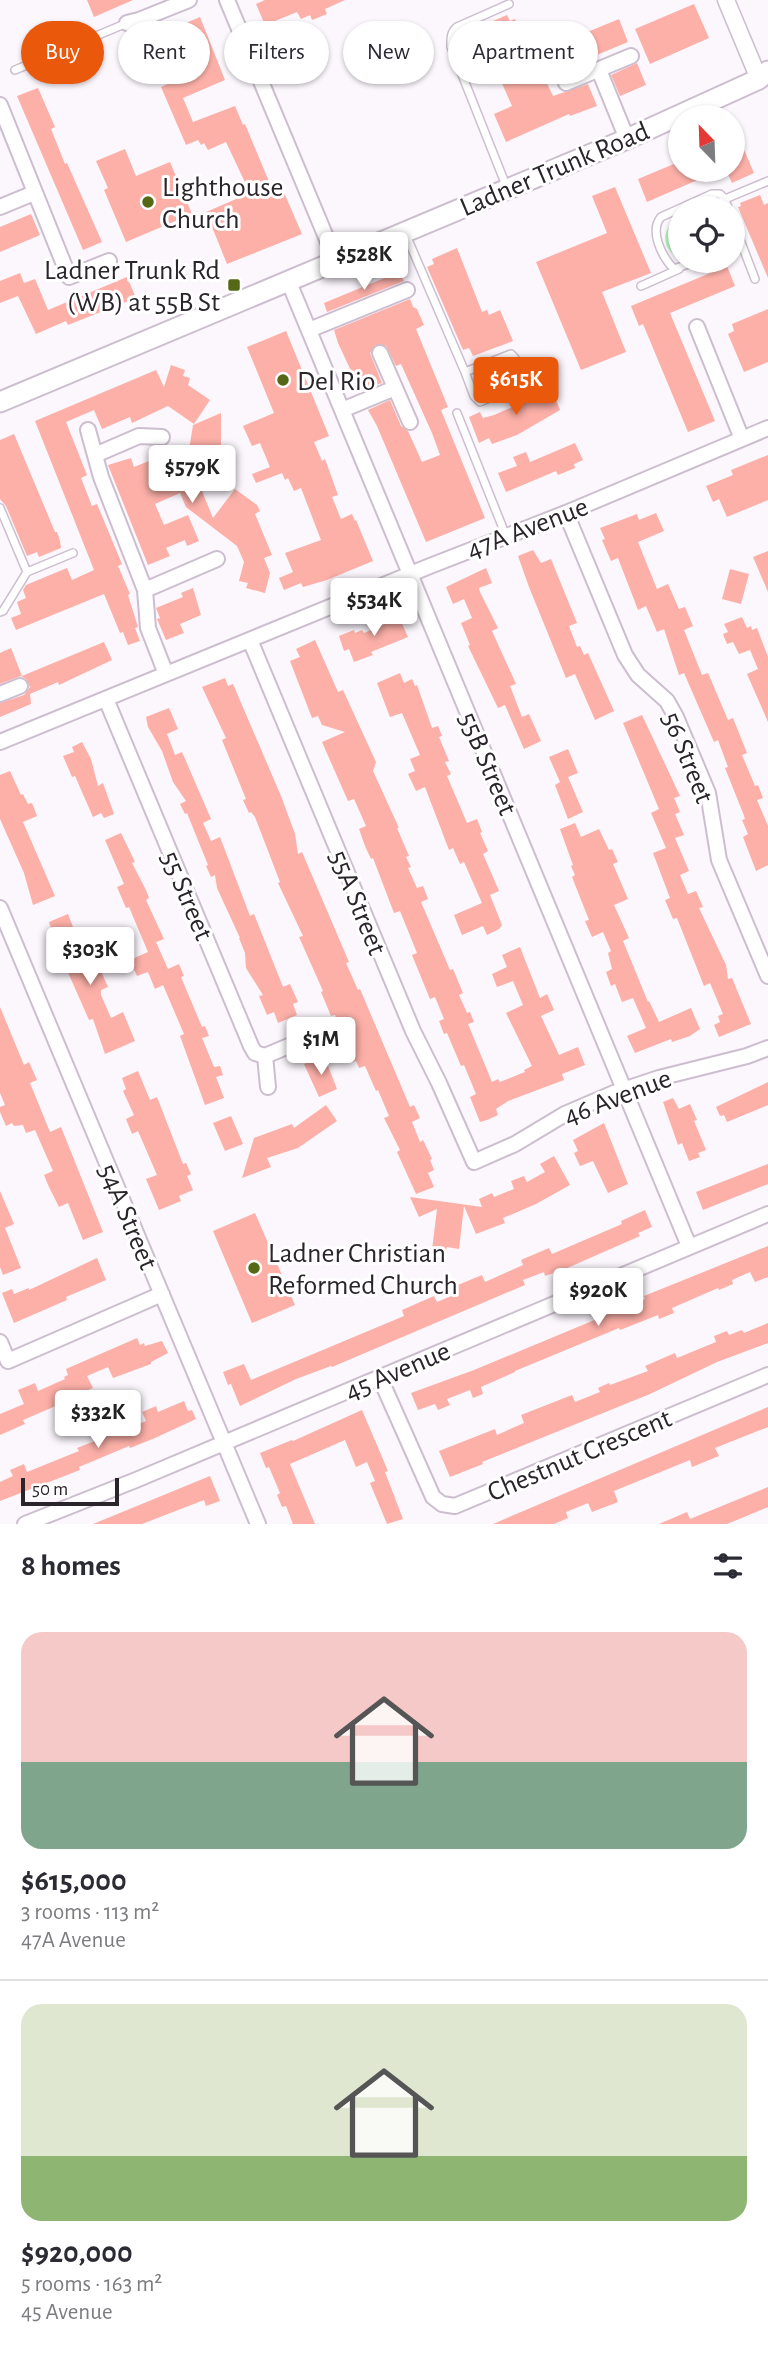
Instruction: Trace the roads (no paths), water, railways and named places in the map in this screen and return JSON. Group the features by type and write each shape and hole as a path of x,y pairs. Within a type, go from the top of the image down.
{"main road":[{"name":"Ladner Trunk Road","path":"0,402 627,139 765,77"}],"street":[{"path":"135,21 189,0"},
{"path":"227,0 336,261"},
{"path":"726,0 765,77"},
{"path":"627,139 599,70 631,56"},
{"path":"0,105 69,277 109,261"},
{"path":"0,207 34,193"},
{"name":"55B Street","path":"288,281 690,1245"},
{"path":"309,330 407,289"},
{"path":"697,327 742,439"},
{"path":"380,353 410,422"},
{"path":"342,410 395,388"},
{"name":"47A Avenue","path":"0,742 409,574 566,513 768,428"},
{"path":"88,430 94,455 145,590 150,634 166,674"},
{"path":"94,455 139,436 162,438"},
{"name":"56 Street","path":"566,513 625,655 638,676 667,701 676,717 708,793 719,860 768,976"},
{"path":"145,590 217,559"},
{"name":"55A Street","path":"250,640 412,1031 439,1083 474,1163"},
{"path":"0,694 20,686"},
{"name":"55 Street","path":"106,699 251,1046 255,1053 265,1056"},
{"name":"54A Street","path":"0,908 258,1524"},
{"path":"268,1087 265,1056 317,1034"},
{"name":"46 Avenue","path":"474,1163 515,1144 565,1114 625,1089 659,1077 747,1056 768,1048"},
{"name":"45 Avenue","path":"25,1524 768,1214"},
{"path":"0,1342 8,1361 162,1294"},
{"name":"Chestnut Crescent","path":"380,1378 433,1497 442,1504 455,1506 768,1375"}],"lane":[{"path":"507,188 451,47 451,38 457,27 509,4"},
{"path":"15,69 118,27"},
{"path":"732,196 768,181"},
{"path":"668,214 656,223 655,231 668,263"},
{"path":"405,231 474,396 480,402 519,385 523,376 510,354 465,372"},
{"path":"745,252 755,278"},
{"path":"641,286 670,273"},
{"path":"457,413 506,536"},
{"path":"0,508 27,572"},
{"path":"0,612 27,572 73,553"}],"place":[{"name":"Lighthouse Church","path":"148,202"},
{"name":"Ladner Trunk Rd (WB) at 55B St","path":"234,285"},
{"name":"Del Rio","path":"283,380"},
{"name":"Ladner Christian Reformed Church","path":"254,1268"}]}
